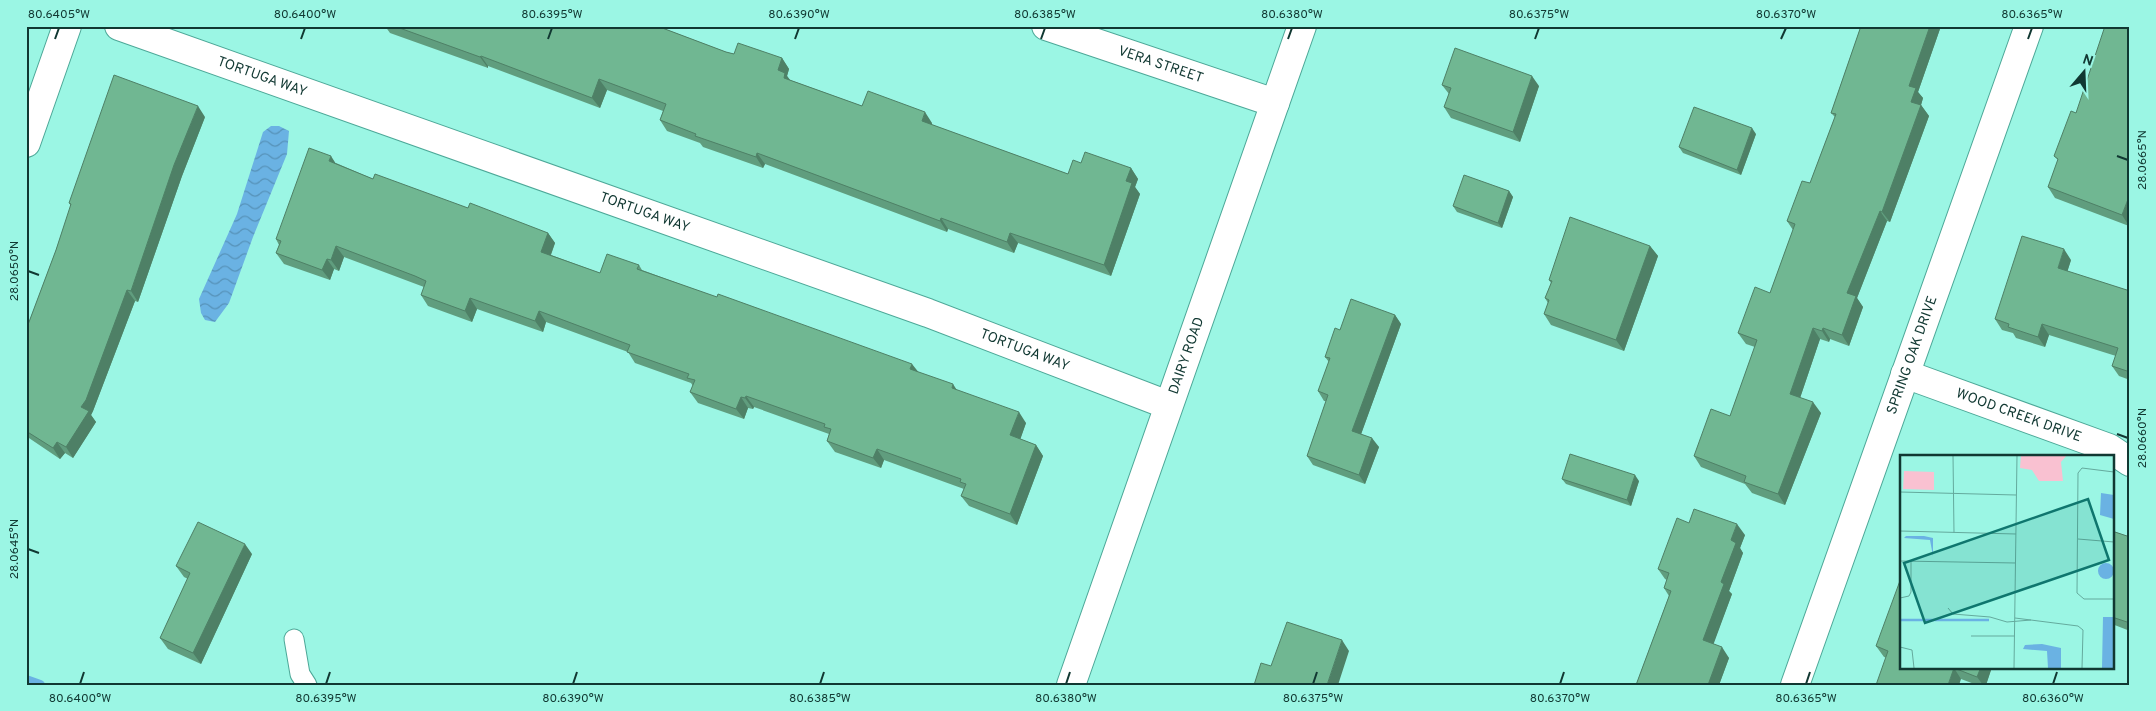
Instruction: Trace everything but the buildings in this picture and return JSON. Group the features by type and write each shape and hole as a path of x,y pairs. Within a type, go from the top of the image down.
{"street":[{"path":"26,143 66,26"},
{"name":"TORTUGA WAY","path":"119,26 928,313 1168,405"},
{"name":"VERA STREET","path":"1046,26 1275,103"},
{"name":"DAIRY ROAD","path":"1071,685 1302,26"},
{"name":"SPRING OAK DRIVE","path":"1795,685 2029,26"},
{"name":"WOOD CREEK DRIVE","path":"1905,374 2109,448 2130,462"}],"lane":[{"path":"294,639 300,674 308,685"}],"water":[{"path":"271,126 279,126 289,131 287,154 253,237 229,303 215,322 205,320 201,313 199,299 237,214 263,132"}],"waterway":[{"path":"26,680 40,685"}]}
